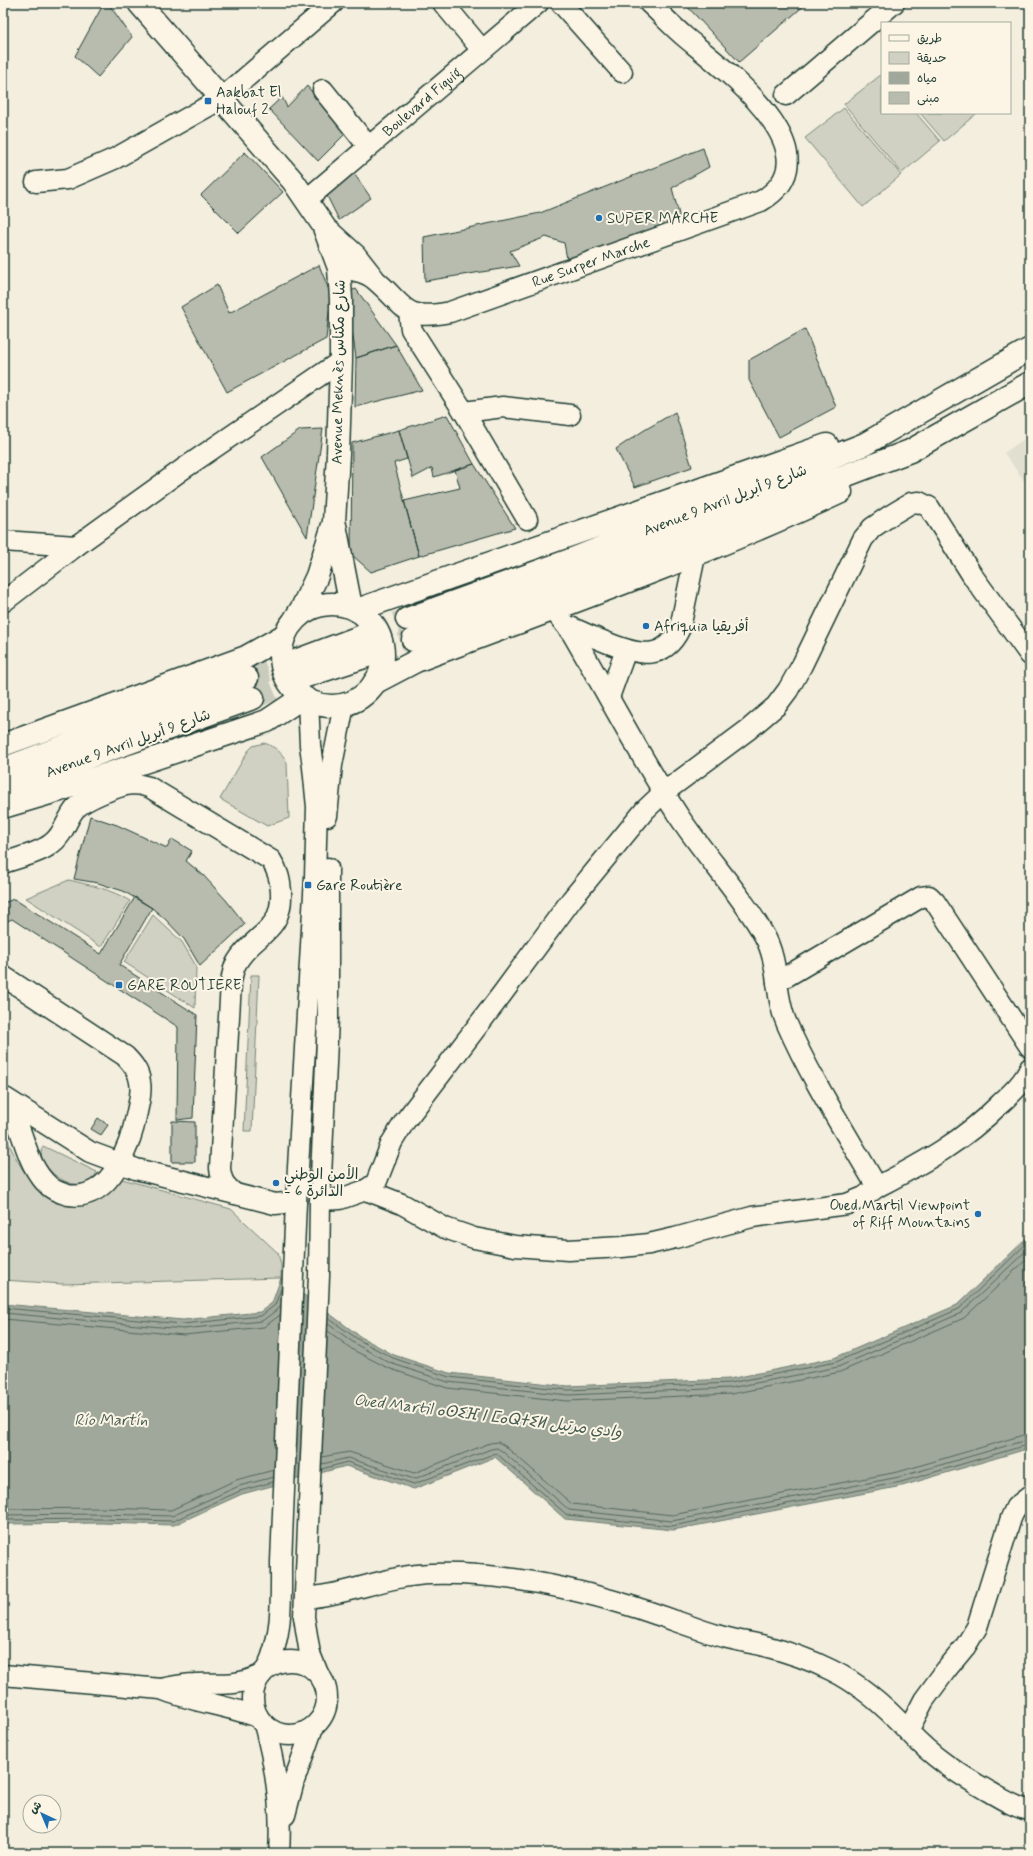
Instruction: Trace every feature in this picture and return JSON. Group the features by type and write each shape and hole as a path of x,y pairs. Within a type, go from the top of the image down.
{"main road":[{"name":"Avenue Meknès شارع مكناس","path":"139,3 221,99 279,163 323,225 339,268 341,299 341,361 334,522 317,576 303,606 289,629"},
{"name":"Avenue 9 Avril شارع 9 أبريل","path":"407,619 496,588 820,463 864,444 1030,349"},
{"name":"Avenue 9 Avril شارع 9 أبريل","path":"413,640 557,588 673,541 910,451 1030,383"},
{"path":"354,609 918,413"},
{"path":"374,683 416,662 695,556 778,522 861,483 910,451"},
{"name":"Avenue Meknès شارع مكناس","path":"334,522 354,609"},
{"path":"3,745 246,657 289,629 318,606 334,604 354,609 367,618 374,626 382,645 382,667 374,683 366,693 356,700 344,705 319,705 303,684"},
{"path":"289,629 281,647 282,667 291,686 303,684"},
{"path":"3,807 60,790 267,721 303,684 367,645"},
{"name":"Avenue 9 Avril شارع 9 أبريل","path":"3,769 250,688 3,788"}],"street":[{"path":"36,182 68,179 116,158 221,99 333,3"},
{"path":"443,3 482,50"},
{"path":"560,3 622,72"},
{"name":"Rue Surper Marche","path":"409,312 418,315 430,316 450,312 761,201 772,195 779,186 785,176 788,164 786,151 783,140 767,114 745,89 715,60 681,34 649,3"},
{"path":"786,95 894,3"},
{"name":"Boulevard Figuig","path":"306,200 482,50 527,6"},
{"path":"323,90 368,146"},
{"path":"323,225 356,255 374,278 409,312 411,330 464,412 527,519"},
{"path":"339,268 365,273 374,278"},
{"path":"3,602 76,546 184,469 341,361"},
{"path":"464,412 502,407 570,415"},
{"path":"320,1200 340,1199 366,1190 376,1184 392,1142 412,1111 502,994 572,899 645,810 663,793 749,730 776,706 788,690 802,665 863,539 872,528 912,503 923,503 928,507 974,578 1030,655"},
{"path":"3,541 76,546"},
{"path":"568,626 626,650 648,654 666,647 676,637 680,628 695,556"},
{"path":"553,609 568,626 663,793 700,847 740,899 764,935 771,950 781,1006 787,1024 822,1092 877,1187"},
{"path":"609,697 626,650"},
{"path":"279,1845 280,1808 272,1752 253,1700 255,1687 275,1651 279,1632 296,1202 315,885 317,807 303,684"},
{"path":"160,1689 181,1697 230,1708 261,1721 271,1730 288,1735 306,1732 313,1727 324,1713 328,1695 326,1686 317,1671 310,1654 306,1636 305,1598 319,1276 320,1200 328,1018 327,816 332,765 344,705"},
{"path":"3,863 50,846 58,839 75,810 83,803 116,788 130,784 140,784 149,787 270,860 280,878 281,902 278,917 270,928 237,962 231,983 220,1168 221,1178 226,1186 235,1194"},
{"path":"777,982 921,897 929,896 939,908 1030,1046"},
{"path":"3,976 124,1056 133,1065 139,1077 140,1096 132,1134 120,1163 98,1188 87,1194 62,1193 50,1188 40,1177 32,1164 16,1120 3,1098"},
{"path":"366,1190 402,1204 446,1228 466,1236 515,1246 568,1250 616,1248 649,1244 752,1217 847,1204 864,1197 877,1187 931,1159 954,1144 982,1122 1016,1089 1027,1075 1030,1068"},
{"path":"3,1098 90,1152 120,1163 275,1204 296,1202"},
{"path":"908,1731 924,1700 946,1670 965,1648 977,1627 1010,1518 1016,1507 1030,1496"},
{"path":"305,1598 328,1596 391,1580 431,1574 508,1580 569,1590 631,1606 722,1637 761,1645 814,1662 850,1680 882,1706 924,1748 951,1769 1007,1802 1030,1810"},
{"path":"3,1675 160,1689 194,1684 228,1685 239,1683 264,1672 275,1664 292,1660 310,1666 317,1671"},
{"path":"279,1845 294,1781 313,1727"}],"shaded area":[{"path":"1030,435 1030,489 1004,453"}],"green space":[{"path":"881,75 881,114 917,114 940,141 902,173 844,104"},
{"path":"844,108 901,175 863,207 805,138"},
{"path":"921,114 976,114 944,141"},
{"path":"264,743 278,750 287,763 289,818 267,826 220,799 248,751 253,746"},
{"path":"69,880 108,890 130,901 101,947 26,898"},
{"path":"153,915 182,942 196,966 195,1008 124,962"},
{"path":"251,975 259,975 252,1131 244,1131"},
{"path":"3,1129 15,1156 25,1173 38,1189 55,1201 73,1207 83,1206 105,1196 122,1179 231,1209 278,1253 281,1265 281,1278 63,1284 3,1280"},
{"path":"43,1146 97,1172 90,1181 81,1184 70,1183 60,1178 44,1163 41,1154"}],"water":[{"name":"Río Martín","path":"1030,1235 1030,1448 902,1486 673,1530 565,1519 495,1457 414,1489 346,1466 242,1494 174,1525 101,1523 3,1524 3,1304 183,1320 260,1312 272,1303 281,1278 361,1337 394,1355 449,1373 568,1386 729,1379 834,1358 957,1305"}],"building":[{"path":"104,3 108,3 132,37 98,77 75,56"},
{"path":"684,3 807,3 739,62"},
{"path":"307,86 346,133 318,161 269,109 282,97 287,107"},
{"name":"SUPER MARCHE","path":"703,148 709,167 672,188 681,222 567,259 564,243 546,237 510,251 519,266 425,281 424,237 540,213"},
{"path":"245,152 283,192 239,233 201,195"},
{"path":"353,172 371,198 339,220 325,192"},
{"path":"319,265 331,295 326,339 227,392 181,307 217,285 229,313"},
{"path":"356,289 396,345 356,358 347,292"},
{"path":"805,329 836,407 779,437 749,380 749,360"},
{"path":"396,345 422,390 355,407 356,358"},
{"path":"675,412 692,467 635,487 616,449"},
{"path":"447,415 474,464 434,477 432,468 413,478 399,430"},
{"path":"323,429 307,537 262,457 300,430"},
{"path":"399,430 407,459 394,463 419,556 371,572 351,554 352,443"},
{"path":"474,464 515,528 419,556 404,501 460,488 455,470"},
{"path":"90,816 117,825 167,848 172,839 192,851 186,861 203,875 245,924 200,966 184,939 152,908 123,891 98,883 74,879"},
{"path":"135,897 152,908 119,965 197,1015 193,1118 177,1120 178,1027 12,919 3,923 3,903 14,899 101,954"},
{"path":"98,1118 108,1125 101,1135 91,1129"},
{"path":"172,1121 195,1122 195,1162 172,1162"}],"tunnel":[{"path":"365,635 407,619"},
{"path":"370,655 413,640"},
{"path":"247,678 298,660"},
{"path":"253,698 303,677"}],"place":[{"name":"Aakbat El Halouf 2","path":"208,101"},
{"name":"SUPER MARCHE","path":"599,218"},
{"name":"Afriquia أفريقيا","path":"646,626"},
{"name":"Gare Routière","path":"308,885"},
{"name":"GARE ROUTIERE","path":"119,985"},
{"name":"الأمن الوطني - الدائرة 6","path":"276,1183"},
{"name":"Oued Martil Viewpoint of Riff Mountains","path":"978,1214"}],"water label":[{"name":"Oued Martil ⴰⵙⵉⴼ ⵏ ⵎⴰⵕⵜⵉⵍ وادي مرتيل","path":"488,1415"}]}
